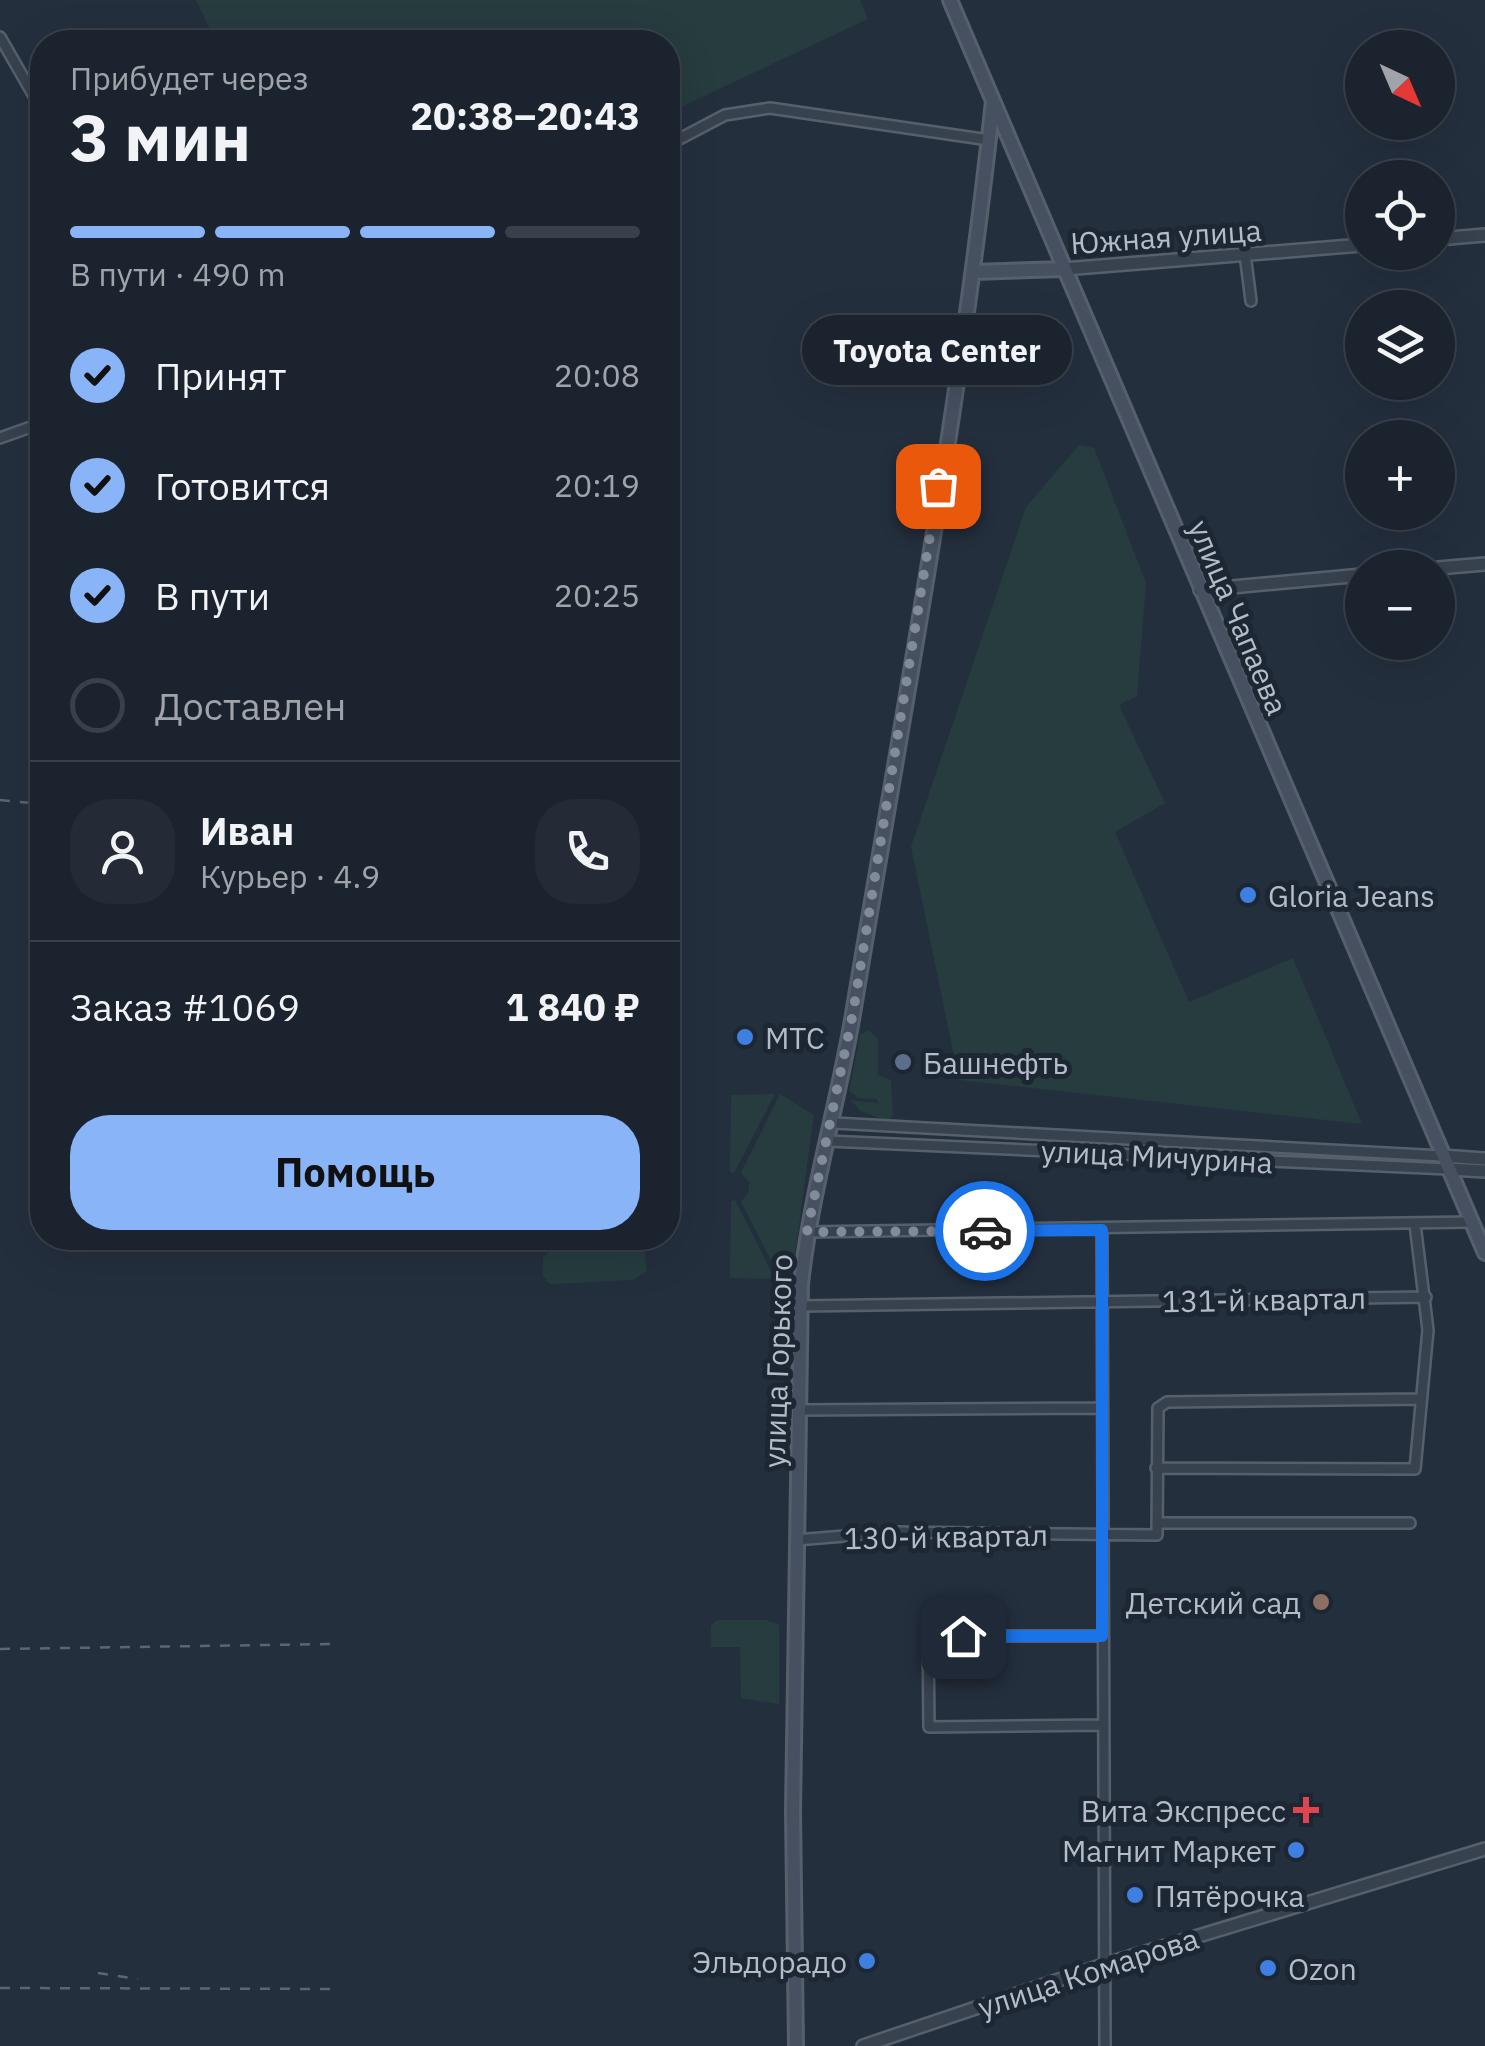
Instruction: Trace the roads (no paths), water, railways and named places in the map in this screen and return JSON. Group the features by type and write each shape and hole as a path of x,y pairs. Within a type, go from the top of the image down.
{"main road":[{"name":"улица Чапаева","path":"950,0 1485,1253"},
{"name":"улица Горького","path":"796,2046 796,1540 800,1306 807,1232 834,1123 972,272 993,100"},
{"name":"Южная улица","path":"972,272 1064,269"}],"street":[{"path":"0,37 30,89"},
{"path":"680,139 725,116 770,108 989,140"},
{"path":"1455,238 1485,236"},
{"name":"Южная улица","path":"1064,269 1345,246"},
{"path":"1245,254 1251,301"},
{"path":"0,438 30,427"},
{"path":"1455,567 1485,564"},
{"path":"1200,590 1345,577"},
{"name":"улица Мичурина","path":"834,1123 1445,1162 1485,1171"},
{"name":"улица Мичурина","path":"828,1141 1445,1162 1485,1159"},
{"path":"807,1232 1471,1222"},
{"path":"1156,1468 1415,1469 1428,1341 1415,1224"},
{"path":"1102,1230 1100,1725 1105,2046"},
{"name":"131-й квартал","path":"1101,1301 1426,1297"},
{"path":"800,1306 1101,1301"},
{"path":"1410,1523 1157,1522 1158,1408 1167,1402 1420,1399"},
{"path":"798,1410 1101,1408"},
{"name":"130-й квартал","path":"796,1540 893,1532 1156,1535 1157,1522"},
{"path":"1100,1725 929,1727 928,1636 1102,1636"},
{"name":"улица Комарова","path":"863,2046 1103,1966 1485,1849"}],"railway":[{"path":"0,800 30,803"},
{"path":"0,1649 335,1644"},
{"path":"98,1973 138,1979"},
{"path":"0,1988 338,1989"}],"place":[{"name":"Toyota Center","path":"938,486"},
{"name":"Gloria Jeans","path":"1248,895"},
{"name":"МТС","path":"745,1037"},
{"name":"Башнефть","path":"903,1062"},
{"name":"Детский сад","path":"1321,1602"},
{"name":"Вита Экспресс","path":"1306,1810"},
{"name":"Магнит Маркет","path":"1296,1850"},
{"name":"Пятёрочка","path":"1135,1895"},
{"name":"Эльдорадо","path":"867,1961"},
{"name":"Ozon","path":"1268,1968"}]}
